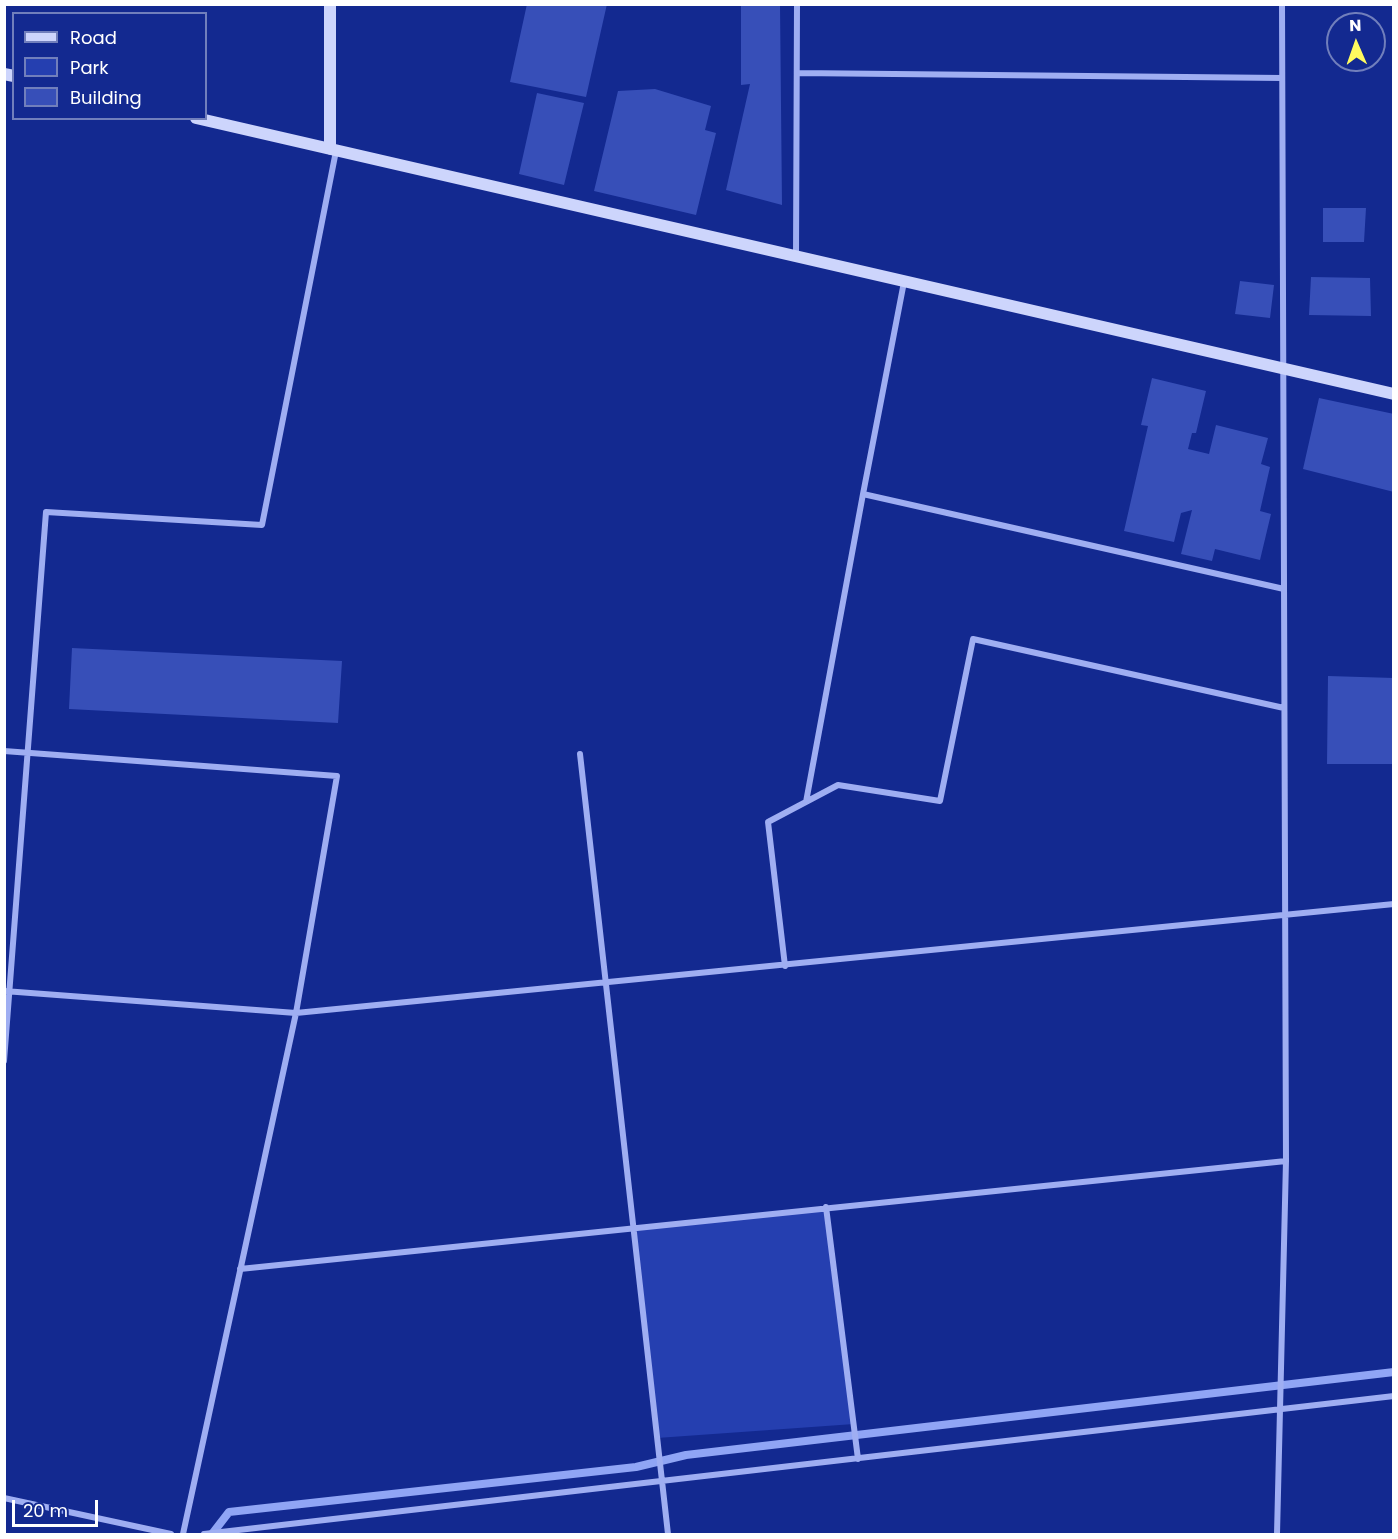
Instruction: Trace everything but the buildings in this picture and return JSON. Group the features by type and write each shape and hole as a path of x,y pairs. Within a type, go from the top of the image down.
{"street":[{"path":"4,1061 7,991 46,512 262,525 333,150 330,4"},
{"path":"796,258 797,4"},
{"path":"1277,1534 1286,1161 1282,4"},
{"path":"797,73 1282,78"},
{"path":"205,120 1394,394"},
{"path":"806,802 904,282"},
{"path":"864,494 1284,589"},
{"path":"785,966 768,822 838,785 940,801 973,639 1284,708"},
{"path":"4,751 337,776 296,1013 183,1534"},
{"path":"580,754 668,1534"},
{"path":"7,991 296,1013 1394,904"},
{"path":"240,1269 1286,1161"},
{"path":"826,1207 858,1459"},
{"path":"204,1534 1394,1396"},
{"path":"4,1498 171,1534"}],"green space":[{"path":"826,1207 854,1424 657,1438 633,1229"}],"waterway":[{"path":"212,1534 229,1512 636,1467 686,1455 1394,1372"}]}
